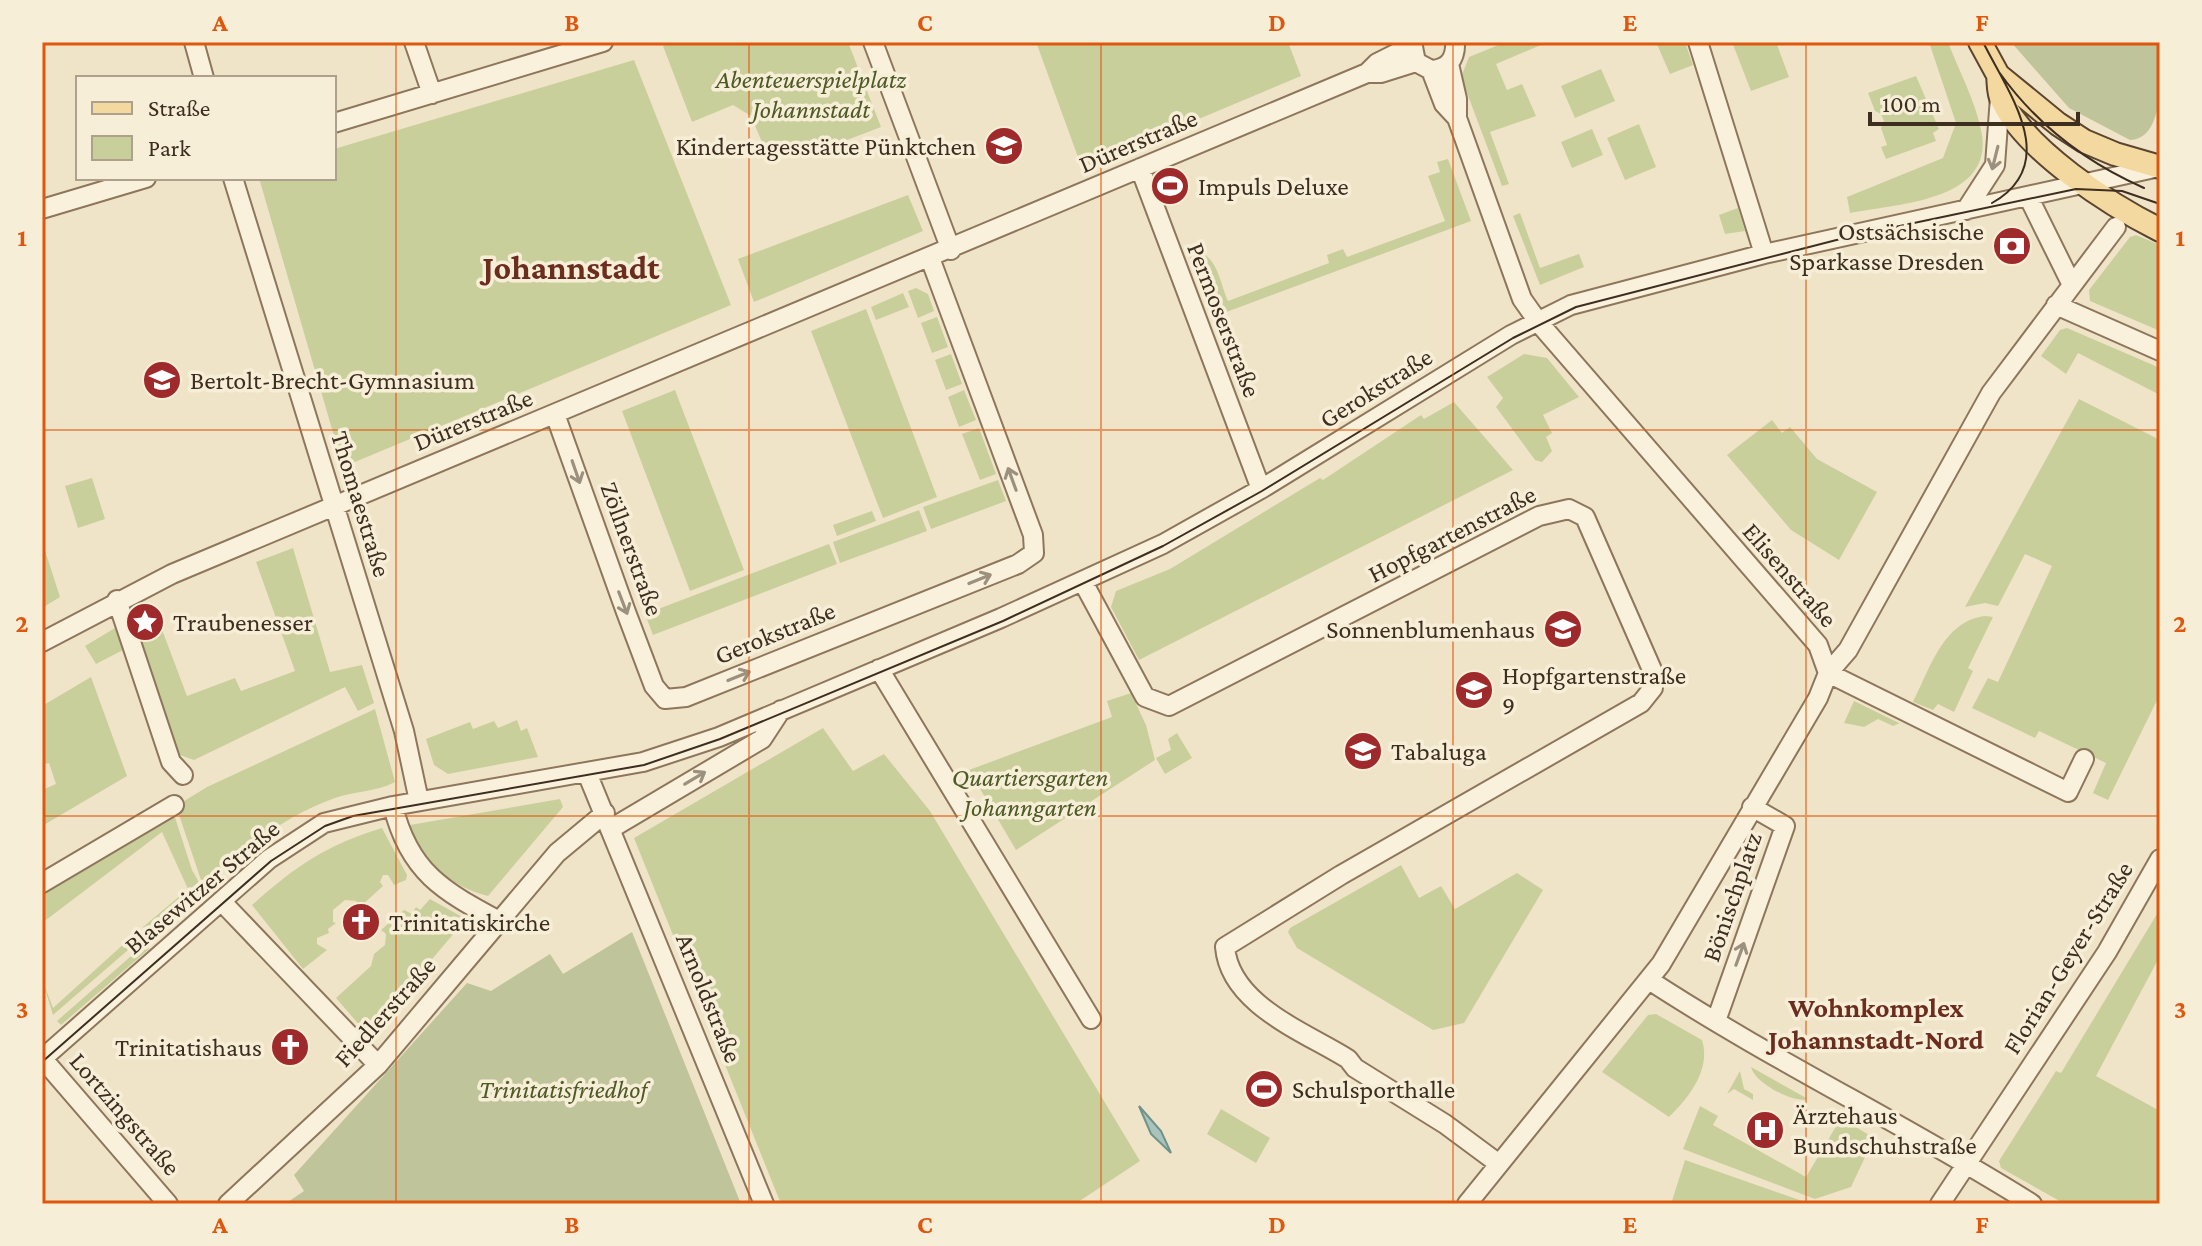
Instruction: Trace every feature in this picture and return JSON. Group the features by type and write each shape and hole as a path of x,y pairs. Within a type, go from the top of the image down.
{"main road":[{"path":"1980,42 1999,86 2036,144 2088,184 2120,218 2160,230"},
{"path":"1999,86 2084,141 2154,165"}],"street":[{"path":"194,42 203,76"},
{"path":"414,42 432,94"},
{"path":"336,122 603,42"},
{"path":"873,42 951,250"},
{"path":"1698,42 1764,254"},
{"path":"1424,57 1458,43"},
{"name":"Dürerstraße","path":"42,642 117,600 333,505 951,250 1367,73 1377,63 1424,57"},
{"name":"Elisenstraße","path":"1424,57 1457,99 1457,118 1519,292 1537,321 1818,645 1828,673"},
{"path":"1966,210 1984,186 1997,158 1999,86"},
{"name":"Gerokstraße","path":"419,801 587,773 676,753 1083,582 1163,544 1261,489 1537,321 1571,305 1764,254 2088,184 2154,165"},
{"name":"Permoserstraße","path":"1140,168 1261,489"},
{"path":"42,209 139,180"},
{"name":"Thomaestraße","path":"234,180 404,731 419,801"},
{"path":"2028,196 2071,283"},
{"path":"1467,1204 1665,959 1818,698 1828,673 1848,650 1991,393 2120,218"},
{"name":"Gerokstraße","path":"665,699 686,697 1018,564 1034,553 1033,535 930,258"},
{"path":"2056,305 2160,351"},
{"name":"Zöllnerstraße","path":"555,414 654,686 665,699"},
{"name":"Hopfgartenstraße","path":"1083,582 1145,697 1169,706 1539,516 1569,509 1585,517 1653,672 1653,688 1641,703 1329,882 1225,947 1226,960 1248,997 1348,1059 1355,1068 1445,1124 1499,1164"},
{"path":"117,600 171,762 183,775"},
{"path":"879,669 1091,1019"},
{"path":"1828,673 2068,792 2084,759"},
{"path":"587,773 608,820 762,739 781,710"},
{"name":"Blasewitzer Straße","path":"42,1059 269,859 324,823 419,801"},
{"path":"42,883 174,805"},
{"path":"393,806 407,849 423,872 448,894 499,921"},
{"name":"Bönischplatz","path":"1716,1021 1785,826 1752,807"},
{"name":"Fiedlerstraße","path":"228,1204 378,1065 557,853 608,820"},
{"name":"Arnoldstraße","path":"608,820 764,1204"},
{"name":"Florian-Geyer-Straße","path":"1940,1204 1969,1165 2107,952 2160,859"},
{"path":"222,902 378,1065"},
{"path":"1649,980 2032,1204"},
{"name":"Lortzingstraße","path":"42,1059 168,1204"}],"green space":[{"name":"Abenteuerspielplatz Johannstadt","path":"675,42 848,42 881,127 800,158 793,144 767,154 751,116 733,105 692,122 663,46"},
{"path":"1036,42 1288,42 1301,76 1082,168"},
{"path":"1506,42 1548,42 1496,64 1507,90 1522,84 1536,116 1490,132 1509,184 1502,186 1461,77 1469,57"},
{"path":"1656,42 1685,42 1693,65 1670,74"},
{"path":"1732,42 1776,42 1789,77 1751,91"},
{"path":"1929,42 1948,42 1980,123 1981,157 1972,174 1956,187 1937,196 1850,213 1847,197 1943,158 1956,123"},
{"path":"2011,42 2160,42 2159,100 2150,128 2142,137 2130,140 2069,108"},
{"path":"634,60 731,305 343,467 260,180 336,180 336,148"},
{"path":"1601,69 1615,101 1575,118 1561,86"},
{"path":"1916,76 1939,129 1933,133 1936,141 1886,159 1881,147 1887,145 1881,128 1884,121 1881,114 1875,111 1868,93"},
{"path":"1639,124 1656,167 1625,180 1607,138"},
{"path":"1592,129 1603,155 1572,168 1561,142"},
{"path":"1448,159 1471,221 1213,317 1189,255 1193,252 1201,253 1213,263 1228,301 1329,263 1327,255 1343,249 1347,257 1445,221 1428,176 1440,172 1437,162"},
{"path":"908,195 923,231 754,302 738,259"},
{"path":"1738,208 1745,231 1725,234 1719,215"},
{"path":"1520,213 1540,268 1579,254 1584,267 1540,285 1513,216"},
{"path":"2136,235 2160,245 2160,331 2090,301 2089,290 2130,237"},
{"path":"916,288 928,294 934,311 918,318 908,291"},
{"path":"903,293 909,307 876,320 871,307"},
{"path":"866,309 937,497 883,518 811,331"},
{"path":"937,317 948,347 932,353 921,323"},
{"path":"2067,328 2160,368 2160,395 2078,353 2066,374 2041,356 2060,330"},
{"path":"951,354 962,384 946,390 935,360"},
{"path":"1524,354 1547,358 1579,397 1543,415 1552,433 1546,437 1552,451 1542,462 1535,460 1496,407 1503,398 1487,377"},
{"path":"675,390 744,570 690,591 622,411"},
{"path":"964,390 976,420 959,427 948,397"},
{"path":"2079,399 2160,440 2160,694 2108,800 2093,793 2106,763 2039,731 2035,738 1972,708 1988,678 1998,682 2052,566 2025,554 1998,606 1985,603 1965,607"},
{"path":"1454,402 1513,470 1139,660 1111,607 1116,591 1170,569 1320,478 1323,480 1421,415 1424,419"},
{"path":"1772,420 1782,433 1790,427 1817,459 1877,492 1839,560 1791,530 1727,455"},
{"path":"979,428 996,474 980,480 962,434"},
{"path":"92,478 105,519 78,528 65,486"},
{"path":"998,480 1006,501 931,529 923,507"},
{"path":"919,510 927,531 840,563 833,542"},
{"path":"872,511 876,521 837,536 833,525"},
{"path":"42,541 60,597 42,608"},
{"path":"829,544 837,564 653,635 645,614"},
{"path":"293,548 330,672 362,665 374,703 358,711 345,687 194,760 168,751 124,622 155,611 187,696 235,678 241,691 295,671 256,562"},
{"path":"1985,616 1993,617 1968,668 1973,671 1954,712 1938,704 1933,710 1913,702 1948,637 1958,627"},
{"path":"115,628 123,650 96,664 85,646"},
{"path":"91,677 127,776 42,826 42,790 56,784 49,763 42,765 42,706"},
{"name":"Quartiersgarten Johanngarten","path":"1131,693 1146,725 1155,760 1016,850 969,770 1112,717 1107,701"},
{"path":"1854,701 1900,723 1893,726 1878,719 1864,727 1844,723"},
{"path":"375,709 395,782 316,805 250,846 204,883 201,880 176,806 207,787"},
{"path":"517,720 521,731 527,728 538,757 448,774 434,765 426,739 470,722 473,729 494,721 498,728"},
{"path":"823,728 853,771 884,754 930,811 1140,1161 1075,1204 781,1204 634,838"},
{"path":"1177,733 1192,758 1165,774 1156,758 1171,750 1168,739"},
{"path":"560,799 563,807 488,896 461,886 439,871 422,851 410,825"},
{"path":"172,808 192,870 201,886 148,932 143,927 188,889 162,832 42,923 42,887"},
{"path":"382,828 407,875 406,880 394,885 388,875 383,875 380,882 383,886 360,907 356,901 345,900 333,910 333,922 336,923 328,929 329,933 317,938 317,944 327,950 303,969 252,905 312,858"},
{"path":"1401,865 1419,898 1441,886 1455,909 1517,873 1543,890 1464,1023 1433,1030 1297,948 1288,932 1290,928"},
{"path":"430,899 466,919 368,1035 336,998 371,966 374,954 385,945 386,934 381,930 404,910 412,914 416,907 420,910"},
{"path":"2160,909 2160,956 2096,1076 2160,1111 2160,1204 2065,1204 2001,1168 1999,1161 2056,1071 2061,1073"},
{"path":"137,932 143,937 53,1015 42,979 53,1008"},
{"name":"Trinitatisfriedhof","path":"632,932 741,1204 285,1204 304,1191 294,1175 467,983 491,991 550,954 563,974"},
{"path":"147,942 149,949 61,1025 57,1021"},
{"path":"1656,1014 1702,1040 1704,1051 1697,1082 1669,1117 1602,1072 1648,1015"},
{"path":"1751,1067 1808,1099 1793,1098 1775,1090 1759,1079"},
{"path":"1740,1071 1744,1089 1753,1094 1753,1100 1734,1089 1727,1094"},
{"path":"1700,1106 1718,1116 1713,1125 1806,1177 1841,1118 1874,1138 1851,1187 1815,1199 1683,1149"},
{"path":"1221,1109 1270,1138 1256,1163 1207,1134"},
{"path":"1685,1160 1811,1204 1671,1204"}],"water":[{"path":"1139,1106 1161,1131 1171,1153 1151,1134"}],"tram line":[{"path":"1983,42 2015,104 2027,147 2024,168 2013,187 1992,203"},
{"path":"1999,72 2013,91 2063,140 2122,178 2144,188"},
{"path":"42,1062 271,861 325,826 353,816 644,765 720,739 1003,621 1163,546 1262,491 1513,338 1576,307 1852,236 2076,189 2122,191 2160,204"}],"place":[{"name":"Kindertagesstätte Pünktchen","path":"1004,146"},
{"name":"Impuls Deluxe","path":"1170,186"},
{"name":"Ostsächsische Sparkasse Dresden","path":"2012,246"},
{"name":"Bertolt-Brecht-Gymnasium","path":"162,380"},
{"name":"Traubenesser","path":"145,622"},
{"name":"Sonnenblumenhaus","path":"1563,629"},
{"name":"Hopfgartenstraße 9","path":"1474,690"},
{"name":"Tabaluga","path":"1363,751"},
{"name":"Trinitatiskirche","path":"361,922"},
{"name":"Trinitatishaus","path":"290,1047"},
{"name":"Schulsporthalle","path":"1264,1089"},
{"name":"Ärztehaus Bundschuhstraße","path":"1765,1130"}],"district":[{"name":"Johannstadt","path":"571,267"},
{"name":"Wohnkomplex Johannstadt-Nord","path":"1876,1023"}]}
